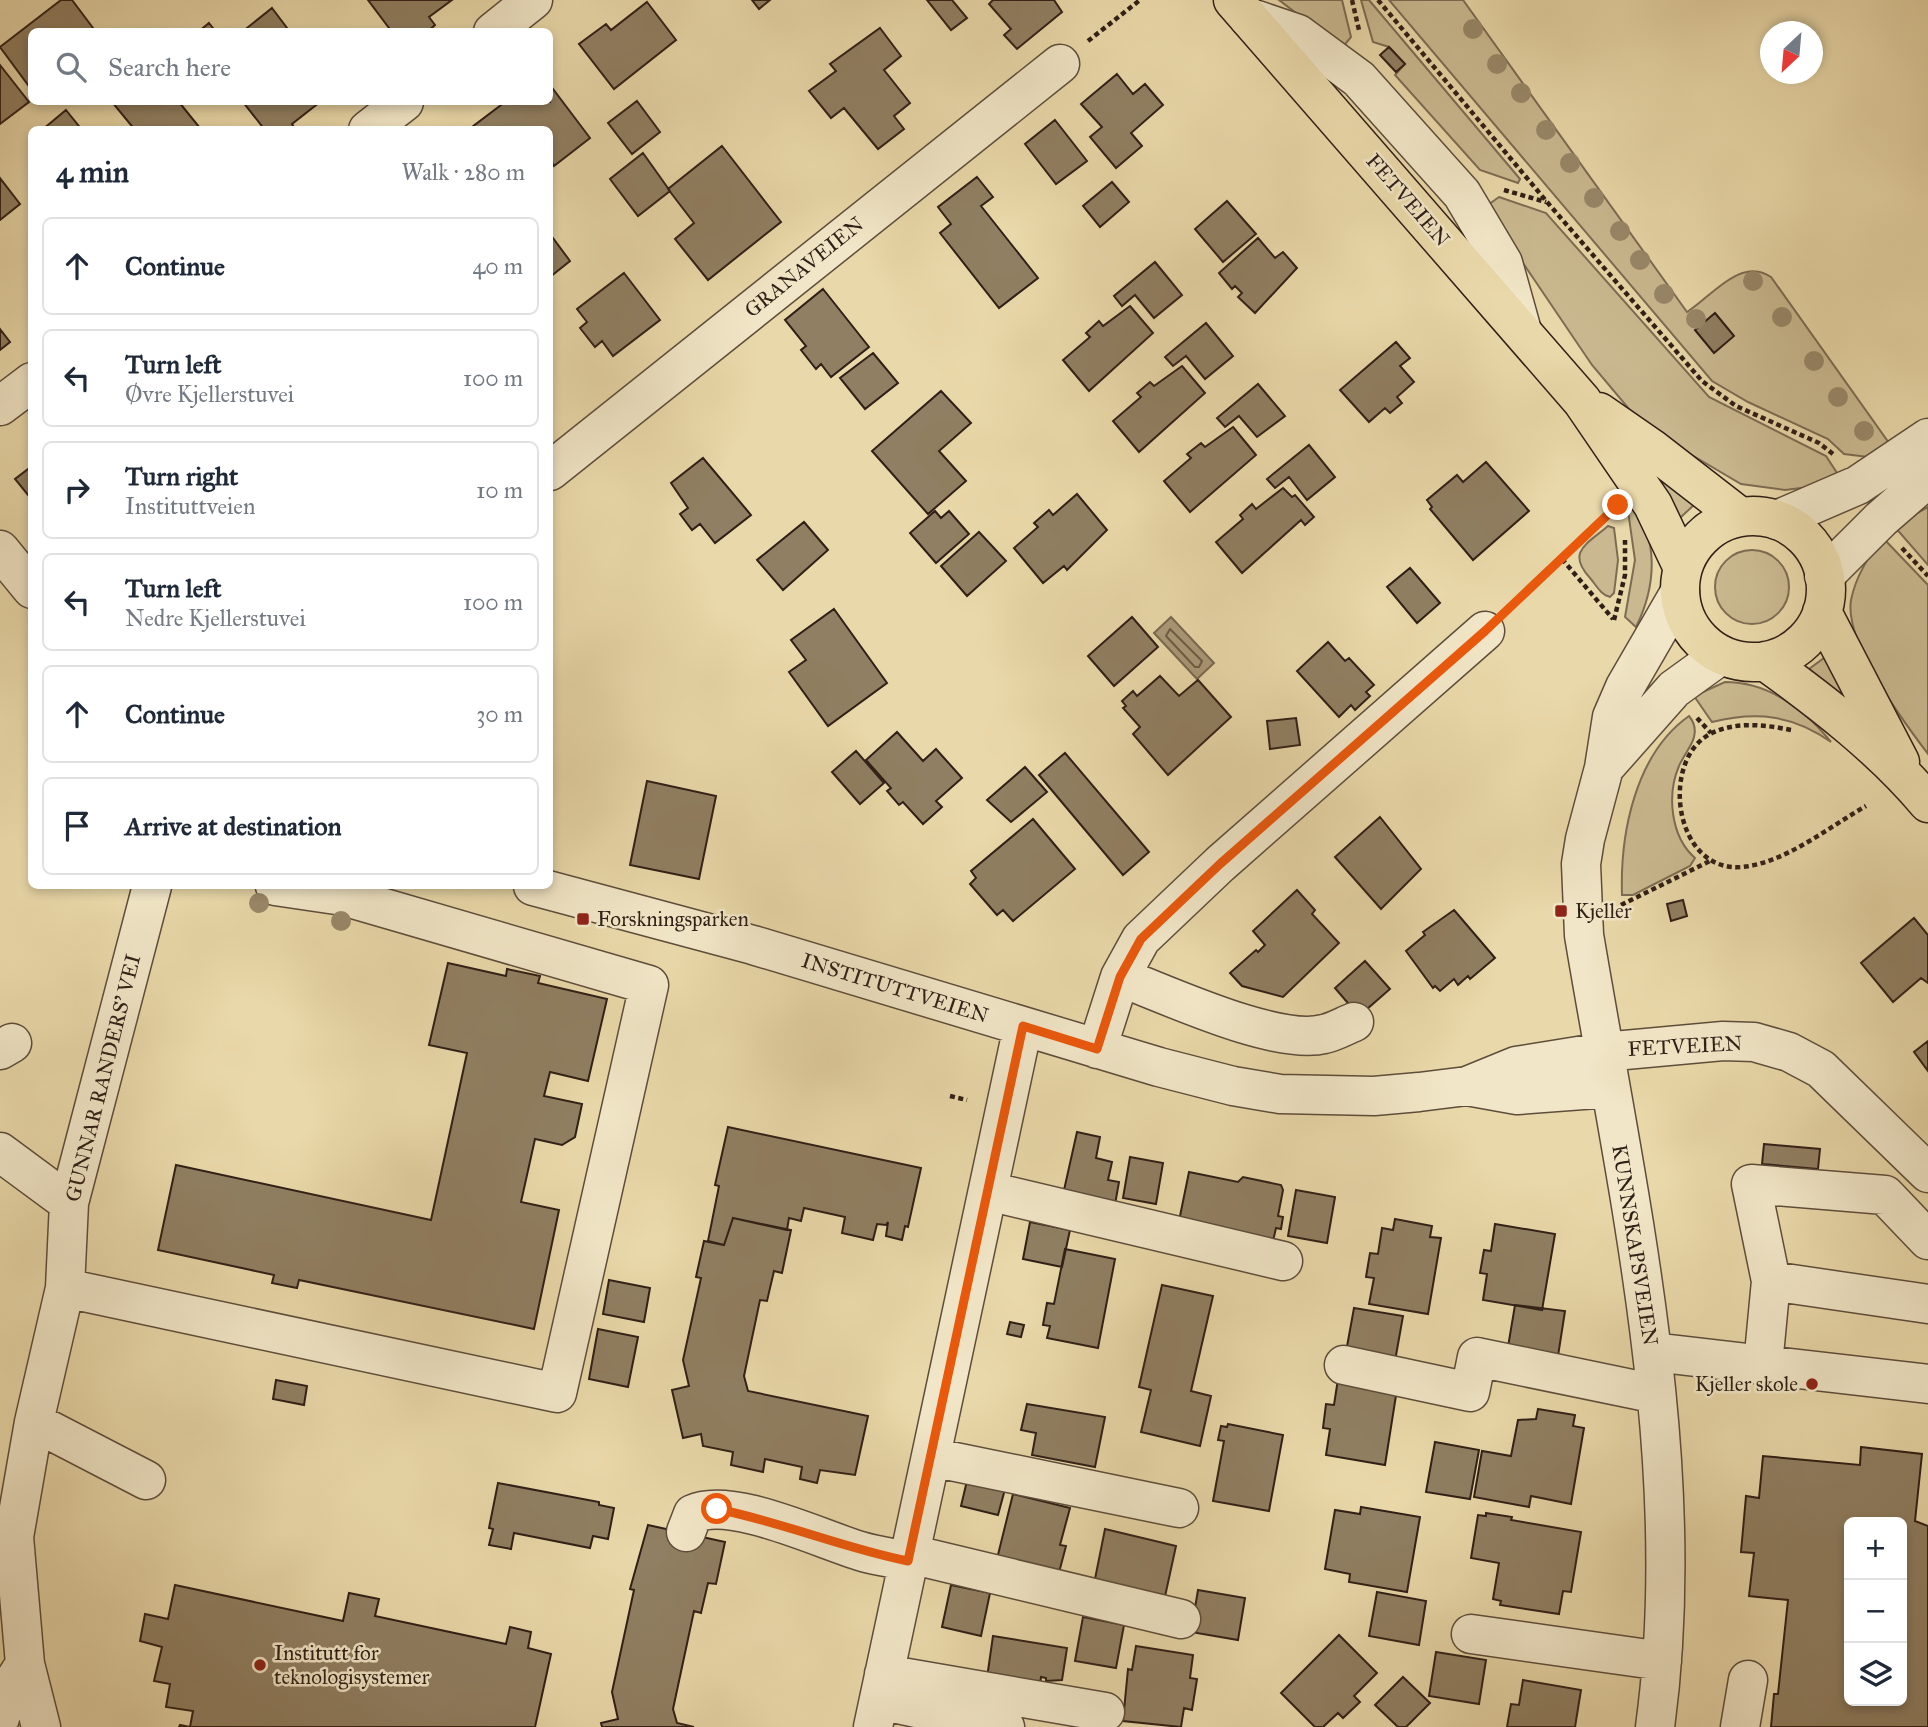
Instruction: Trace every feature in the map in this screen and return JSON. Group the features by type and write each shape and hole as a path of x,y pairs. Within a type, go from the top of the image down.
{"highway":[{"name":"FETVEIEN","path":"1240,9 1582,401 1653,505 1681,580"},
{"name":"FETVEIEN","path":"1582,401 1758,519"},
{"path":"1823,594 1813,630 1800,645 1765,661 1735,660 1705,644 1692,629 1681,580 1691,550 1704,535 1721,523 1758,519 1794,529 1808,542 1819,558 1823,594 1919,792"},
{"path":"1765,661 1813,697 1919,792"}],"street":[{"path":"498,28 533,0"},
{"name":"GRANAVEIEN","path":"553,469 1060,64"},
{"path":"373,126 400,105"},
{"path":"0,406 28,385"},
{"path":"1758,519 1858,485 1926,439"},
{"path":"1823,594 1881,519 1928,478"},
{"path":"0,550 28,584"},
{"name":"KUNNSKAPSVEIEN","path":"1656,1727 1666,1558 1653,1352 1584,935 1581,864 1589,814 1604,768 1612,718 1625,687 1681,580"},
{"path":"1097,1049 1120,977 1141,939 1220,864 1485,631"},
{"name":"KUNNSKAPSVEIEN","path":"1604,768 1674,690 1721,654"},
{"name":"GUNNAR RANDERS' VEI","path":"41,1727 25,1664 14,1537 34,1422 65,1288 69,1203 151,889"},
{"path":"65,1288 557,1393 649,985 343,896 295,889"},
{"name":"INSTITUTTVEIEN","path":"544,889 753,946 1208,1080 1280,1094 1374,1096 1466,1086 1516,1066 1606,1070"},
{"path":"1120,977 1251,1026 1287,1033 1322,1035 1354,1022"},
{"path":"879,1700 1023,1026"},
{"name":"FETVEIEN","path":"1606,1070 1723,1041 1754,1042 1789,1052 1821,1069 1842,1086 1928,1173"},
{"path":"0,1152 69,1203"},
{"path":"1763,1365 1771,1281 1751,1184 1885,1195 1928,1240"},
{"path":"988,1191 1283,1261"},
{"path":"1771,1281 1928,1304"},
{"path":"1653,1352 1928,1384"},
{"path":"1344,1365 1470,1392 1477,1357 1656,1394"},
{"path":"34,1422 146,1480"},
{"path":"931,1457 1180,1508"},
{"path":"686,1532 693,1514 717,1509 750,1516 864,1552 909,1558 1181,1619"},
{"path":"1471,1634 1662,1661"},
{"path":"0,1718 7,1692 25,1664"},
{"path":"1740,1727 1748,1679"},
{"path":"879,1700 1105,1712"},
{"path":"879,1700 1005,1727"}],"path":[{"path":"1060,64 1140,0"},
{"path":"1378,0 1547,202 1702,381 1719,396 1819,443 1839,459"},
{"path":"1485,631 1618,505"},
{"path":"1614,620 1625,576 1624,534"},
{"path":"1900,545 1928,576"},
{"path":"1562,559 1619,626"},
{"path":"1799,733 1750,724 1710,733 1696,747 1681,783 1683,827 1691,841 1711,860 1730,867 1766,861 1866,806"},
{"path":"1614,909 1711,860"}],"shaded area":[{"path":"1279,0 1342,0 1351,37 1342,48"},
{"path":"1361,0 1369,0 1520,179 1518,183 1480,170 1395,75 1405,64 1389,47 1373,42"},
{"path":"1389,0 1463,0 1687,312 1738,275 1749,271 1771,277 1889,443 1868,457 1844,454 1828,439 1748,402 1712,381"},
{"path":"1499,197 1546,213 1709,397 1826,456 1839,476 1809,487 1785,490 1741,484 1680,448 1629,409 1592,365 1485,207"},
{"path":"1641,459 1696,503 1680,518"},
{"path":"1626,497 1645,527 1652,560 1648,594 1636,627 1625,617 1635,560"},
{"path":"1928,507 1928,565 1894,526"},
{"path":"1608,526 1614,528 1618,560 1614,593 1610,597 1599,589 1580,561 1582,549"},
{"path":"1883,538 1928,585 1928,754 1878,680 1857,637 1851,617 1851,600 1859,575"},
{"path":"1745,550 1759,550 1773,556 1783,566 1789,587 1783,608 1773,618 1759,624 1745,624 1731,618 1721,608 1715,594 1715,580 1721,566 1731,556"},
{"path":"1824,658 1855,708 1809,669"},
{"path":"1725,682 1741,683 1771,692 1809,719 1831,742 1803,726 1774,718 1759,716 1712,722 1694,696"},
{"path":"1689,716 1694,726 1694,737 1675,777 1672,802 1680,838 1695,858 1690,866 1633,895 1622,895 1624,847 1634,797 1655,751"}],"water":[{"path":"1171,617 1214,663 1197,679 1154,633"}],"building":[{"path":"61,0 72,0 93,28 28,28 28,85 0,47"},
{"path":"368,0 452,0 429,17 435,25 432,28 389,28"},
{"path":"752,0 770,0 759,9"},
{"path":"927,0 952,0 967,18 951,30"},
{"path":"993,0 1054,0 1062,12 1017,49 1004,35 1011,29 989,4"},
{"path":"647,2 676,40 614,89 579,44 606,24 611,30"},
{"path":"272,8 287,28 247,28"},
{"path":"880,28 901,56 884,70 910,103 894,116 904,129 878,149 844,108 831,118 809,91 836,71 830,64"},
{"path":"1389,47 1405,64 1396,72 1380,55"},
{"path":"0,65 28,103 0,124"},
{"path":"1117,74 1133,94 1145,84 1163,105 1131,133 1142,146 1116,168 1090,137 1102,127 1081,104"},
{"path":"553,89 590,138 554,166 553,126 473,126 501,105 553,105"},
{"path":"637,101 660,132 632,154 608,123"},
{"path":"114,105 181,105 198,126 132,126"},
{"path":"245,105 316,105 292,124 293,126 262,126"},
{"path":"66,110 79,126 47,126"},
{"path":"1055,120 1087,161 1056,184 1025,144"},
{"path":"722,146 781,222 708,280 675,239 694,223 668,189"},
{"path":"643,153 670,191 638,216 610,179"},
{"path":"977,177 993,197 981,206 1038,278 999,308 940,233 951,224 938,207"},
{"path":"0,178 20,204 0,220"},
{"path":"1112,182 1129,202 1100,227 1083,206"},
{"path":"1227,201 1256,234 1223,262 1195,229"},
{"path":"553,238 570,261 553,275"},
{"path":"1258,238 1275,258 1283,252 1297,268 1255,313 1238,297 1242,293 1235,286 1232,289 1219,273"},
{"path":"1155,262 1182,295 1154,318 1135,295 1122,306 1114,296"},
{"path":"624,273 660,320 613,356 602,341 595,347 580,328 587,322 577,309"},
{"path":"823,289 869,347 831,377 821,364 816,369 801,350 806,346 785,320"},
{"path":"1130,306 1153,333 1089,391 1063,360 1090,337 1086,333 1099,321 1103,326"},
{"path":"1715,313 1734,336 1714,353 1695,330"},
{"path":"1206,323 1233,356 1205,379 1186,356 1173,366 1165,357"},
{"path":"0,329 10,342 0,350"},
{"path":"1396,342 1410,358 1400,366 1414,382 1397,397 1402,403 1390,413 1385,408 1369,422 1340,390"},
{"path":"873,353 898,383 865,409 840,378"},
{"path":"1182,366 1205,393 1139,452 1113,421 1141,397 1137,393 1150,382 1154,386"},
{"path":"1258,384 1285,416 1257,437 1239,416 1225,427 1217,418"},
{"path":"941,391 971,423 939,451 966,481 928,514 872,451"},
{"path":"1233,427 1256,455 1190,512 1164,481 1191,458 1187,454 1201,443 1205,447"},
{"path":"1309,445 1335,477 1307,500 1289,477 1275,488 1267,479"},
{"path":"703,458 751,515 715,543 700,524 692,530 680,514 688,508 671,483"},
{"path":"1486,462 1529,511 1473,560 1430,509 1432,507 1427,500 1457,475 1463,482"},
{"path":"28,469 28,495 15,479"},
{"path":"1283,488 1292,497 1295,495 1314,517 1305,525 1301,520 1242,573 1216,542 1243,519 1240,515 1252,504 1256,509"},
{"path":"1077,494 1107,530 1067,570 1064,566 1043,583 1014,548 1038,527 1034,523 1049,510 1053,515"},
{"path":"935,511 941,518 949,511 969,534 936,563 910,533"},
{"path":"804,522 828,550 783,590 757,560"},
{"path":"979,532 1006,561 967,596 941,566"},
{"path":"1410,568 1440,603 1417,623 1387,587"},
{"path":"834,609 887,683 828,726 789,672 806,660 791,640"},
{"path":"1132,617 1158,647 1114,686 1088,656"},
{"path":"1328,642 1345,661 1349,658 1374,685 1366,692 1370,696 1355,710 1351,705 1339,717 1297,671"},
{"path":"1160,676 1179,696 1198,680 1231,717 1168,775 1133,734 1140,727 1123,708 1126,706 1122,701 1133,691 1137,696"},
{"path":"1296,718 1300,745 1270,749 1267,721"},
{"path":"897,732 923,761 936,749 962,778 936,801 942,807 923,824 903,802 899,805 887,791 891,788 866,760"},
{"path":"856,751 884,783 860,804 832,772"},
{"path":"1065,753 1149,852 1123,875 1039,775"},
{"path":"1025,767 1047,792 1011,822 987,800"},
{"path":"647,781 716,796 699,879 630,865"},
{"path":"1380,817 1421,869 1381,909 1335,857"},
{"path":"1033,819 1075,869 1013,921 1003,910 997,915 970,884 976,878 971,871"},
{"path":"1297,890 1315,910 1312,914 1339,943 1283,997 1242,986 1230,973 1265,945 1253,931"},
{"path":"1683,900 1687,916 1671,921 1667,904"},
{"path":"1454,910 1495,958 1470,979 1468,976 1458,985 1454,979 1440,991 1435,986 1433,988 1406,951 1425,935 1423,932"},
{"path":"1914,918 1928,935 1928,983 1921,978 1893,1002 1861,963"},
{"path":"1365,961 1390,989 1359,1016 1335,988"},
{"path":"448,963 506,976 507,969 540,976 538,983 607,999 588,1081 550,1072 544,1096 582,1104 575,1137 562,1145 535,1139 521,1202 559,1210 534,1329 299,1280 297,1288 272,1283 274,1275 158,1250 176,1165 431,1220 467,1053 429,1045"},
{"path":"1928,1041 1928,1071 1914,1052"},
{"path":"728,1127 921,1168 908,1227 905,1226 902,1240 886,1236 888,1222 886,1225 877,1224 873,1240 842,1233 845,1217 804,1208 801,1221 789,1218 787,1230 733,1218 724,1245 708,1241 719,1186 715,1185"},
{"path":"1077,1132 1100,1137 1096,1158 1112,1162 1108,1180 1119,1182 1114,1210 1062,1199"},
{"path":"1764,1144 1820,1149 1818,1169 1762,1164"},
{"path":"1130,1157 1163,1163 1156,1204 1123,1198"},
{"path":"1189,1172 1238,1182 1243,1177 1281,1185 1283,1190 1278,1216 1283,1217 1281,1229 1276,1228 1273,1241 1178,1226"},
{"path":"1296,1190 1335,1197 1327,1243 1288,1236"},
{"path":"733,1218 791,1230 782,1273 774,1271 767,1301 760,1300 744,1376 748,1391 868,1416 855,1475 820,1470 817,1483 800,1479 802,1467 765,1459 763,1472 731,1465 733,1452 703,1446 701,1434 683,1438 672,1390 689,1386 683,1360 701,1278 696,1277 704,1241 724,1245"},
{"path":"1395,1219 1432,1226 1430,1237 1441,1238 1428,1314 1369,1304 1374,1278 1366,1277 1370,1253 1378,1254 1382,1228 1393,1230"},
{"path":"1030,1222 1070,1230 1062,1267 1023,1259"},
{"path":"1495,1224 1555,1234 1542,1310 1483,1300 1487,1274 1480,1273 1484,1250 1491,1251"},
{"path":"1065,1249 1115,1259 1098,1348 1047,1338 1050,1326 1043,1325 1047,1303 1054,1304"},
{"path":"609,1280 650,1288 644,1322 603,1314"},
{"path":"1162,1285 1213,1296 1191,1391 1211,1396 1200,1446 1141,1432 1151,1390 1139,1387"},
{"path":"1515,1305 1565,1311 1558,1356 1508,1347"},
{"path":"1354,1308 1403,1316 1395,1361 1346,1352"},
{"path":"1010,1322 1024,1325 1021,1337 1007,1334"},
{"path":"598,1329 638,1337 628,1387 589,1379"},
{"path":"1338,1379 1397,1389 1385,1465 1326,1455 1330,1429 1323,1428 1326,1404 1334,1405"},
{"path":"276,1380 307,1386 304,1405 273,1399"},
{"path":"1027,1404 1105,1417 1095,1467 1032,1455 1036,1433 1021,1430"},
{"path":"1538,1409 1575,1415 1573,1426 1584,1428 1571,1504 1531,1496 1529,1507 1474,1497 1482,1451 1511,1456 1518,1420 1536,1419"},
{"path":"1228,1424 1283,1435 1269,1511 1213,1501 1224,1441 1218,1440 1221,1426 1227,1427"},
{"path":"1435,1442 1479,1450 1470,1499 1426,1492"},
{"path":"1861,1447 1922,1454 1915,1521 1928,1526 1928,1727 1771,1727 1774,1694 1778,1694 1788,1600 1749,1596 1754,1553 1741,1552 1746,1496 1759,1498 1763,1456 1860,1465"},
{"path":"970,1468 1008,1478 998,1515 961,1506"},
{"path":"498,1483 599,1502 599,1505 614,1508 608,1539 593,1536 590,1548 514,1533 511,1549 489,1545 493,1529 489,1528"},
{"path":"1013,1494 1070,1508 1060,1545 1066,1546 1057,1580 995,1567"},
{"path":"1361,1507 1420,1517 1407,1592 1349,1582 1350,1574 1325,1569 1335,1510 1360,1514"},
{"path":"1486,1513 1581,1532 1571,1592 1563,1591 1559,1614 1500,1605 1501,1601 1493,1599 1499,1563 1471,1558 1478,1515 1486,1516"},
{"path":"648,1525 725,1542 716,1584 708,1583 701,1613 694,1611 673,1709 677,1723 694,1727 602,1727 601,1723 618,1719 612,1692 634,1590 630,1589"},
{"path":"1105,1529 1176,1546 1164,1601 1093,1589"},
{"path":"175,1585 343,1621 349,1593 379,1599 375,1616 506,1644 510,1627 531,1632 528,1648 551,1654 535,1727 190,1727 193,1711 166,1707 170,1684 154,1681 162,1647 140,1641 145,1614 168,1619"},
{"path":"951,1585 990,1593 981,1636 942,1627"},
{"path":"1198,1590 1245,1598 1238,1640 1191,1632"},
{"path":"1377,1592 1426,1601 1419,1645 1369,1636"},
{"path":"1083,1617 1124,1625 1116,1668 1075,1661"},
{"path":"1339,1635 1377,1673 1354,1696 1360,1702 1343,1718 1338,1713 1323,1727 1315,1727 1281,1693"},
{"path":"993,1636 1067,1648 1062,1680 1046,1681 1046,1678 1041,1677 1039,1692 986,1685"},
{"path":"1136,1646 1193,1655 1190,1678 1197,1679 1192,1710 1184,1708 1181,1727 1123,1721 1128,1669 1132,1670"},
{"path":"1436,1652 1486,1660 1479,1704 1429,1696"},
{"path":"1403,1677 1430,1703 1406,1727 1398,1727 1375,1705"},
{"path":"1523,1680 1581,1690 1575,1727 1507,1727 1511,1704 1519,1705"}],"place":[{"name":"Kjeller","path":"1561,911"},
{"name":"Forskningsparken","path":"583,919"},
{"name":"Kjeller skole","path":"1812,1384"},
{"name":"Institutt for teknologisystemer","path":"260,1665"}],"route":[{"path":"717,1509 750,1516 864,1552 908,1561 1023,1026 1097,1049 1120,977 1141,939 1220,864 1485,631 1618,505"}]}
